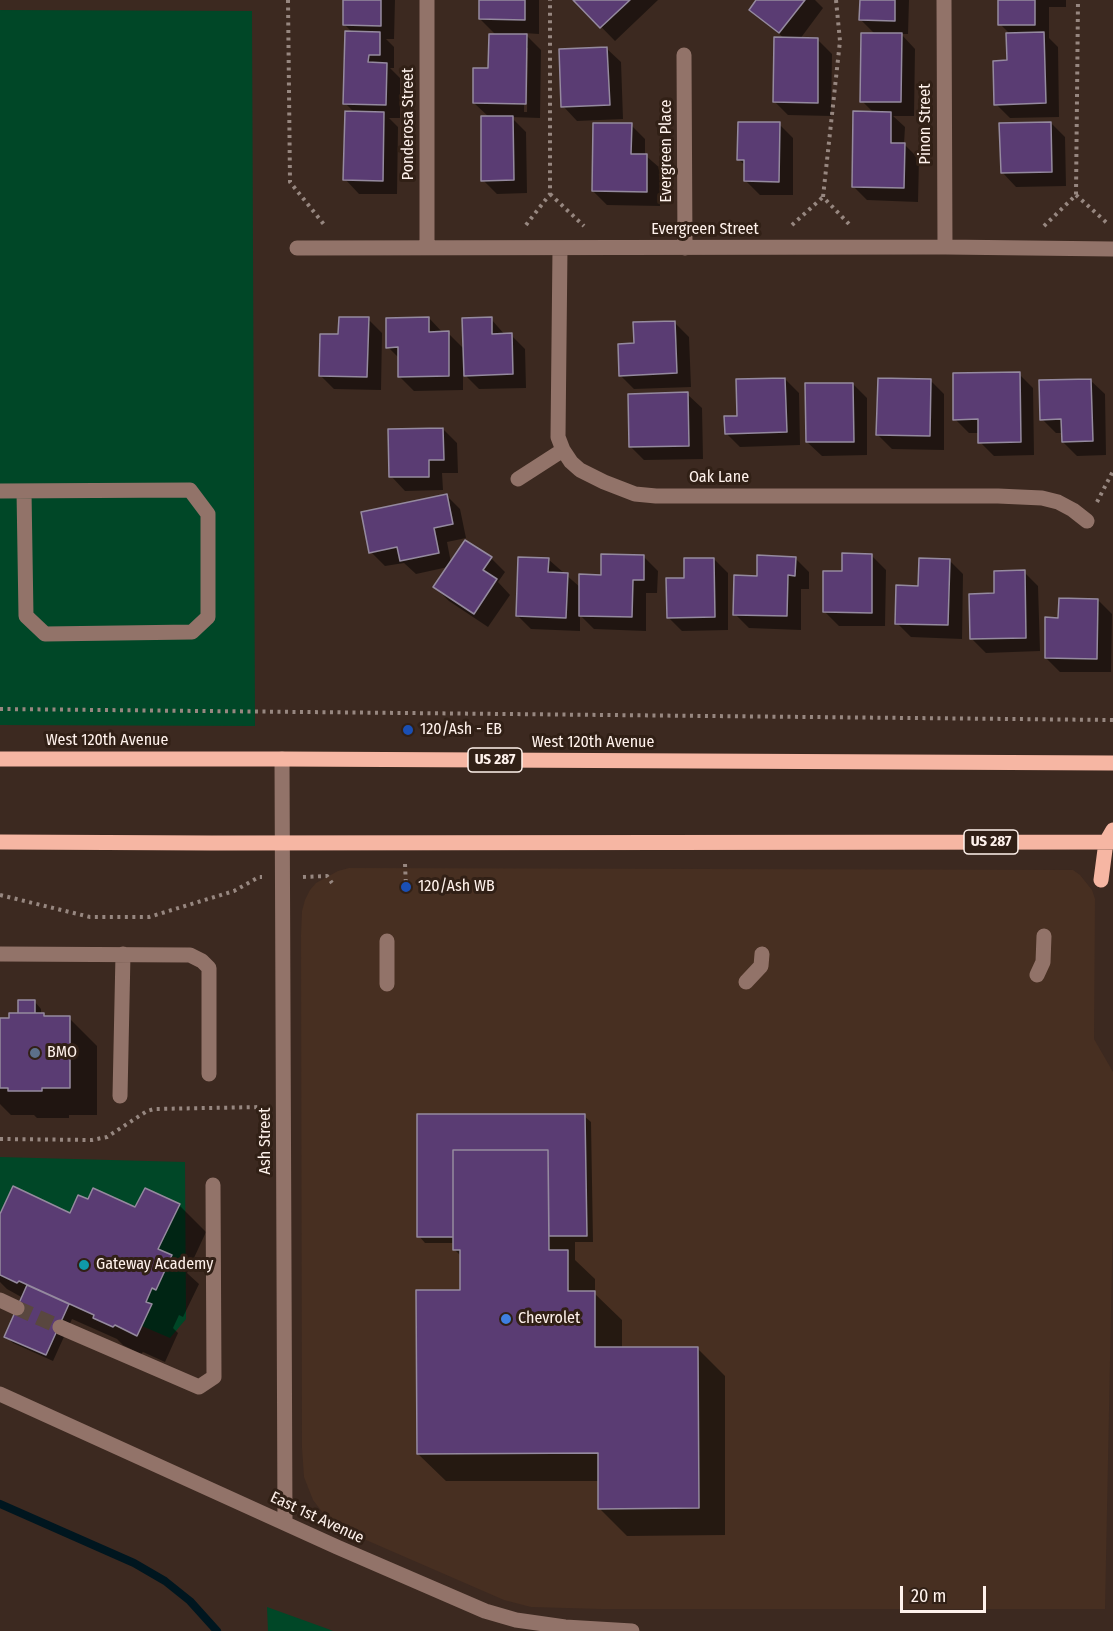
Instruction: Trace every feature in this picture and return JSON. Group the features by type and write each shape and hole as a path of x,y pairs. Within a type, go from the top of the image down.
{"main road":[{"name":"West 120th Avenue","path":"0,759 1113,763"},
{"name":"US 287","path":"0,842 1111,839"},
{"path":"1101,880 1111,839"}],"street":[{"name":"Ponderosa Street","path":"427,0 427,248"},
{"name":"Pinon Street","path":"944,0 945,247"},
{"name":"Evergreen Place","path":"684,55 685,248"},
{"name":"Evergreen Street","path":"297,248 1113,249"},
{"path":"518,479 563,450 558,437 560,248"},
{"name":"Oak Lane","path":"563,450 580,470 635,494 1042,498 1058,502 1087,521"},
{"path":"0,491 190,490 208,514 208,617 192,632 45,634 26,616 24,491"},
{"name":"Ash Street","path":"282,759 285,1522"},
{"path":"1036,975 1043,962 1044,936"},
{"path":"387,941 387,984"},
{"path":"0,954 190,955 202,961 209,968 209,1074"},
{"path":"120,1096 123,954"},
{"path":"746,982 761,966 762,954"},
{"path":"60,1327 199,1387 214,1377 213,1185"},
{"path":"0,1300 17,1308"},
{"name":"East 1st Avenue","path":"0,1394 485,1611 516,1620 565,1627 632,1631"}],"path":[{"path":"288,0 290,182 342,248"},
{"path":"510,248 550,194 550,0"},
{"path":"768,248 823,197 840,40 836,0"},
{"path":"1040,230 1076,195 1078,0"},
{"path":"550,194 608,248"},
{"path":"1076,195 1107,223"},
{"path":"823,197 871,247"},
{"path":"1087,521 1113,471"},
{"path":"0,709 1113,720"},
{"path":"0,895 90,917 149,916 234,891 258,877 327,876 332,883"},
{"path":"0,1139 92,1140 107,1137 147,1111 154,1109 264,1107"}],"shaded area":[{"path":"349,868 1073,870 1080,875 1092,890 1095,899 1094,1039 1113,1072 1113,1211 1105,1609 531,1607 504,1600 366,1540 329,1521 313,1500 304,1477 302,1448 301,935 302,911 310,890 316,883 338,871"}],"green space":[{"path":"0,10 252,11 255,726 0,725"},
{"path":"0,1157 185,1162 186,1319 170,1338 142,1326 151,1304 146,1302 152,1288 156,1290 172,1256 158,1249 179,1203 145,1188 135,1207 94,1188 88,1199 78,1195 70,1213 13,1186 0,1214"},
{"path":"267,1607 328,1629 333,1631 268,1631"}],"building":[{"path":"343,0 381,0 381,26 343,25"},
{"path":"479,0 525,0 525,20 479,19"},
{"path":"573,0 630,0 600,28"},
{"path":"756,0 805,0 779,33 749,10"},
{"path":"860,0 895,0 895,21 859,20"},
{"path":"998,0 1035,0 1035,25 998,25"},
{"path":"345,31 380,32 380,55 369,55 368,62 387,63 386,105 343,104"},
{"path":"1044,32 1046,103 994,105 993,61 1007,60 1006,33"},
{"path":"861,33 902,33 901,102 860,102"},
{"path":"489,34 527,34 526,104 473,103 473,68 488,68"},
{"path":"774,37 818,38 818,103 773,102"},
{"path":"607,47 610,105 561,107 559,49"},
{"path":"345,111 384,112 383,181 343,180"},
{"path":"853,111 891,112 891,143 905,143 904,188 852,187"},
{"path":"481,116 513,116 514,180 481,181"},
{"path":"738,122 780,122 779,182 744,181 744,160 737,160"},
{"path":"1051,122 1052,172 1001,173 999,123"},
{"path":"593,123 632,123 631,154 647,154 647,192 592,191"},
{"path":"339,317 369,317 367,377 319,376 320,334 338,334"},
{"path":"429,317 429,332 449,331 449,376 398,377 398,347 386,348 386,318"},
{"path":"492,317 492,334 512,333 513,374 464,376 462,318"},
{"path":"675,321 677,373 619,376 618,344 634,343 633,322"},
{"path":"1020,372 1021,442 978,443 978,419 953,420 953,373"},
{"path":"785,378 787,432 725,434 724,416 737,416 736,379"},
{"path":"878,378 931,379 930,436 876,435"},
{"path":"1091,379 1093,441 1062,442 1061,419 1040,420 1039,380"},
{"path":"805,383 853,383 854,442 806,442"},
{"path":"688,392 689,446 629,447 628,394"},
{"path":"443,428 444,460 429,460 429,477 389,477 388,429"},
{"path":"447,494 453,524 434,528 439,553 400,561 397,547 369,553 361,512"},
{"path":"465,540 492,557 483,570 497,579 474,614 433,587"},
{"path":"842,553 872,554 872,613 823,612 823,571 842,571"},
{"path":"601,554 644,555 644,580 633,580 632,617 579,616 579,574 601,575"},
{"path":"757,555 796,557 795,576 788,575 787,616 733,615 734,575 757,576"},
{"path":"518,557 549,558 548,572 568,573 566,618 516,616"},
{"path":"684,558 714,558 715,617 667,618 666,578 684,578"},
{"path":"919,558 950,559 948,625 895,624 896,585 918,586"},
{"path":"1025,570 1026,638 970,639 969,594 994,593 994,571"},
{"path":"1059,598 1098,599 1097,659 1045,658 1045,617 1058,618"},
{"path":"18,1000 35,1000 35,1013 18,1013"},
{"name":"BMO","path":"9,1013 70,1016 70,1088 8,1091 8,1088 0,1088 0,1018 9,1018"},
{"path":"417,1114 585,1114 587,1236 549,1236 548,1150 453,1150 453,1237 417,1237"},
{"name":"Chevrolet","path":"453,1150 548,1150 549,1250 568,1250 568,1291 595,1291 595,1347 698,1347 699,1508 598,1509 598,1453 417,1454 416,1290 460,1290 460,1250 453,1250"},
{"name":"Gateway Academy","path":"13,1186 70,1213 78,1195 88,1199 93,1188 135,1207 145,1188 180,1204 158,1249 172,1255 156,1290 152,1288 146,1302 152,1304 137,1336 115,1325 113,1327 93,1318 94,1315 19,1281 17,1283 0,1275 0,1214"},
{"path":"27,1285 69,1304 46,1355 4,1337"}],"waterway":[{"path":"0,1504 134,1563 165,1581 190,1601 217,1631"}],"tunnel":[{"path":"17,1308 60,1327"}],"place":[{"name":"120/Ash - EB","path":"408,730"},
{"name":"120/Ash WB","path":"406,887"},
{"name":"BMO","path":"35,1053"},
{"name":"Gateway Academy","path":"84,1265"},
{"name":"Chevrolet","path":"506,1319"}]}
